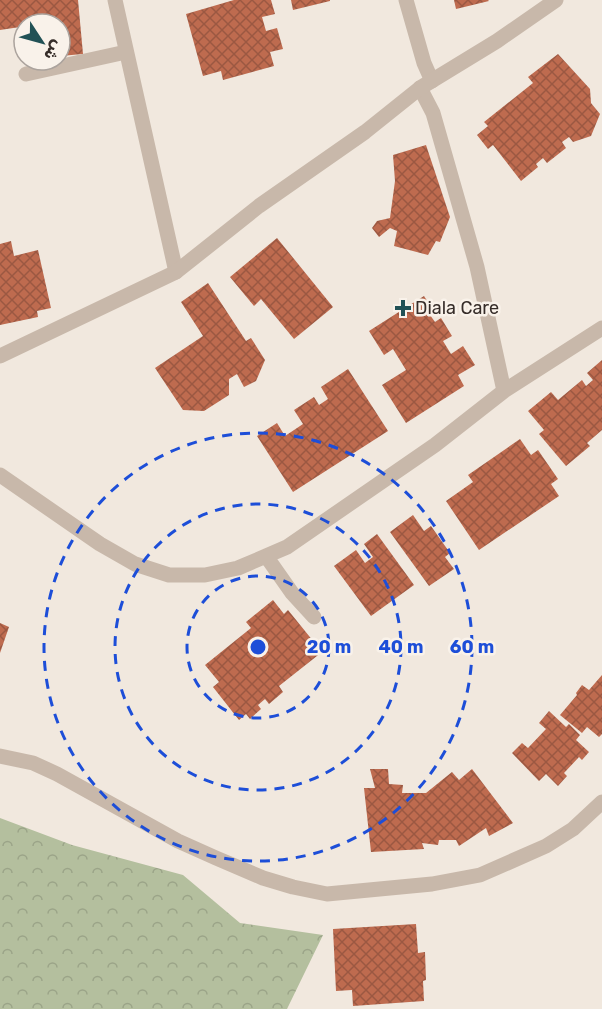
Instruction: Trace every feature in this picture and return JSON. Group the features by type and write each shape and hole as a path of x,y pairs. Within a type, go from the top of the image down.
{"street":[{"path":"115,0 176,272"},
{"path":"406,0 424,63 426,85 433,113 471,245 504,392"},
{"path":"0,356 176,272 259,206 365,132 426,85 497,41 551,2"},
{"path":"26,74 126,52"},
{"path":"0,475 100,544 135,564 169,575 205,575 238,568 287,547 415,459 504,392 602,328"},
{"path":"266,556 292,593 314,616"},
{"path":"0,756 33,763 57,774 178,840 216,858 273,881 327,894 432,884 480,875 546,846 573,829 602,802"}],"green space":[{"path":"0,818 72,845 183,875 240,923 323,935 287,1009 0,1009"}],"building":[{"path":"0,0 78,0 83,54 72,55 72,12 12,12 12,28 0,30"},
{"path":"234,0 271,0 275,14 262,17 266,31 277,28 283,49 270,52 274,66 223,80 221,71 203,76 186,14"},
{"path":"291,0 330,0 330,1 293,10"},
{"path":"454,0 488,0 489,1 456,9"},
{"path":"558,54 590,89 591,103 600,114 591,136 573,142 569,137 562,142 566,148 547,163 543,158 536,164 538,167 521,181 493,145 488,149 477,135 488,126 484,122 533,83 528,77"},
{"path":"426,145 450,217 440,242 436,241 428,255 394,246 397,231 390,228 379,237 372,228 377,221 390,218 395,181 393,155"},
{"path":"277,238 333,307 294,339 261,299 254,306 230,277"},
{"path":"11,241 14,256 38,250 51,308 37,311 38,317 0,325 0,244"},
{"path":"208,283 246,341 251,338 265,360 256,381 244,387 237,374 229,379 229,395 204,411 183,410 155,368 203,336 181,302"},
{"path":"424,296 435,313 430,315 435,322 441,318 452,336 443,341 451,354 463,346 475,365 458,375 464,386 406,423 382,385 406,370 393,349 384,355 369,331"},
{"path":"602,360 602,430 587,443 590,446 566,466 539,434 544,430 528,411 551,392 558,400 582,380 586,386 593,380 587,373"},
{"path":"348,369 388,431 293,492 257,436 277,423 285,436 303,424 294,410 314,397 319,405 328,399 321,387"},
{"path":"520,439 531,455 538,450 558,479 551,484 559,496 479,550 446,501 473,482 468,475"},
{"path":"413,515 424,531 431,526 450,553 445,557 454,569 429,586 390,532"},
{"path":"377,534 414,585 371,616 334,566 356,550 365,563 373,557 364,544"},
{"path":"273,600 284,614 288,610 322,652 279,686 283,692 269,704 265,699 258,705 261,709 250,719 246,714 239,720 213,687 219,682 205,665 251,628 246,622"},
{"path":"0,623 9,627 0,653"},
{"path":"602,675 602,734 599,737 587,727 582,733 560,715 577,695 582,685 589,690"},
{"path":"549,711 566,727 569,724 580,735 576,740 589,752 582,760 579,757 564,773 567,776 558,786 546,774 539,781 512,753 522,743 528,748 546,729 539,723"},
{"path":"370,769 388,769 389,784 403,785 402,793 426,793 452,772 459,780 472,769 513,823 489,836 486,828 459,846 456,840 439,840 438,845 422,843 424,849 371,852 364,788 375,788"},
{"path":"416,924 418,953 425,952 424,1001 353,1006 352,990 336,991 333,929"}],"place":[{"name":"Diala Care","path":"403,308"}]}
